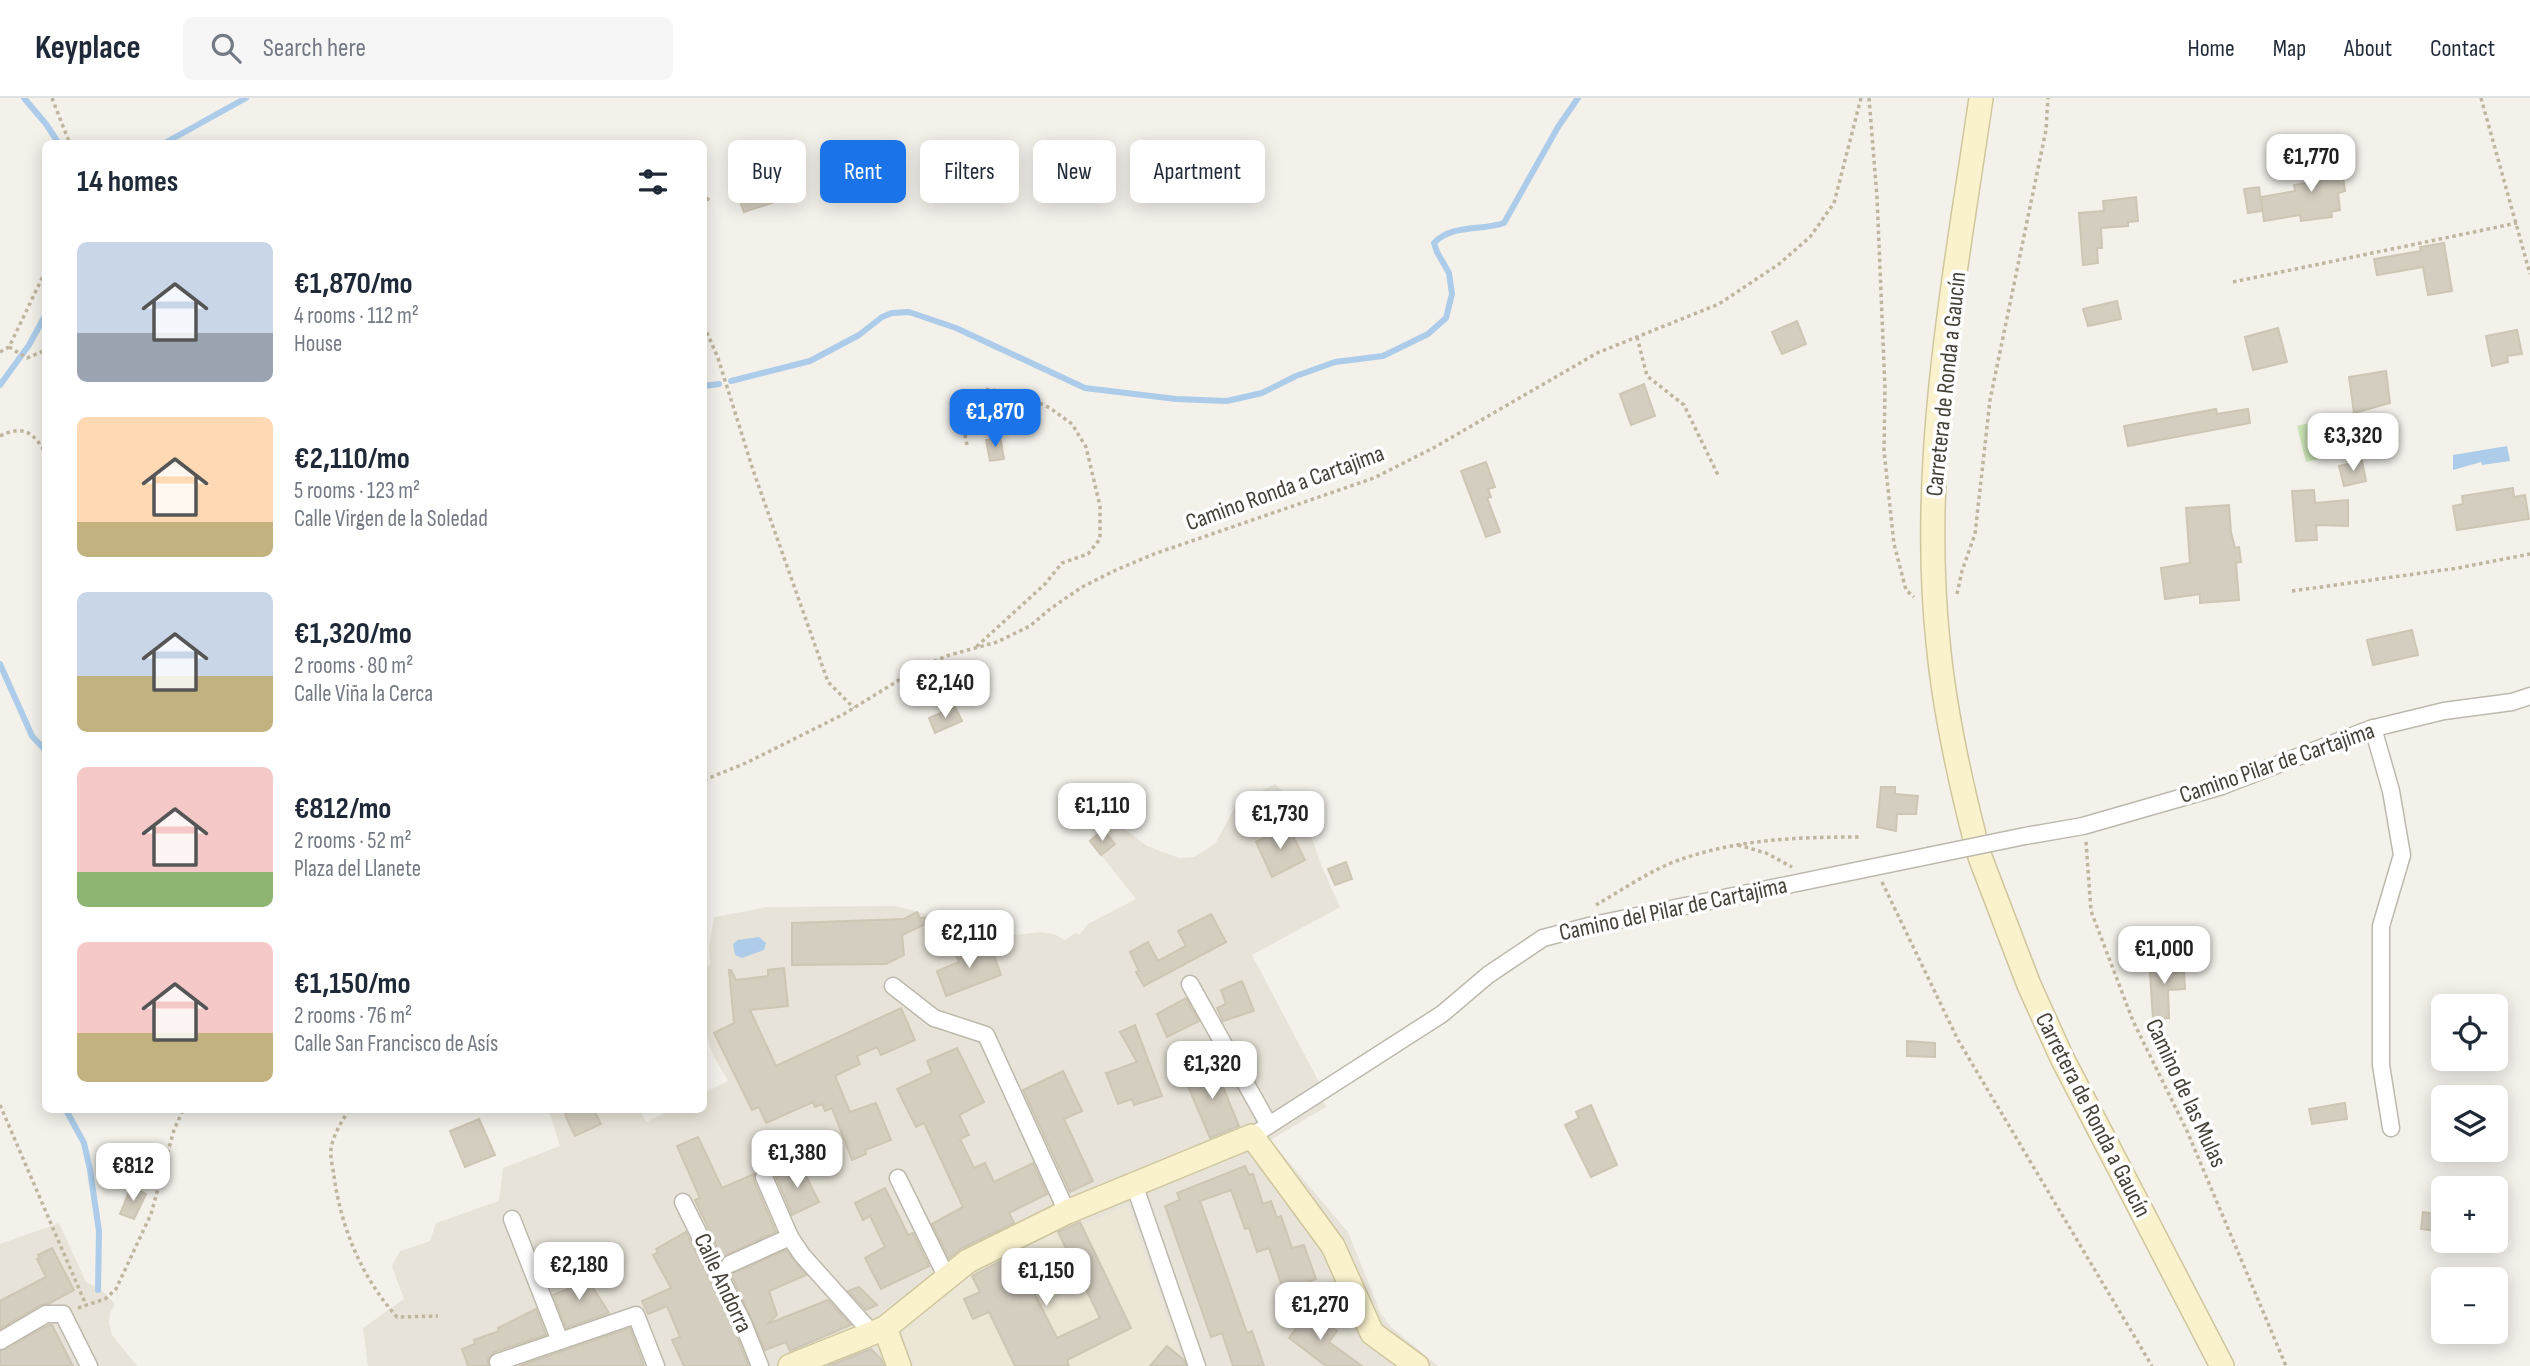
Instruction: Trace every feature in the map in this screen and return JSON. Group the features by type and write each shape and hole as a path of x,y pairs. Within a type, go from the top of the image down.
{"main road":[{"name":"Carretera de Ronda a Gaucín","path":"1981,98 1940,384 1933,513 1938,644 1957,764 1977,846 2029,985 2062,1058 2222,1366"},
{"path":"790,1366 878,1330 968,1261 1067,1212 1261,1130 1333,1246 1372,1333 1418,1366"},
{"path":"878,1330 899,1366"}],"street":[{"name":"Camino Pilar de Cartajima","path":"2025,836 2083,826 2222,786 2373,728 2444,711 2512,702 2530,696"},
{"path":"2373,728 2391,791 2402,855 2381,926 2381,1065 2391,1128"},
{"name":"Camino del Pilar de Cartajima","path":"1261,1130 1442,1014 1488,975 1543,938 1812,878 1875,868 2025,836"},
{"path":"1190,984 1261,1130"},
{"path":"893,986 934,1018 986,1035 1067,1212"},
{"path":"764,1178 790,1237 802,1255 878,1330"},
{"path":"898,1178 946,1276"},
{"path":"1134,1184 1197,1366"},
{"name":"Calle Andorra","path":"683,1202 743,1323 760,1366"},
{"path":"512,1219 560,1341"},
{"path":"730,1264 790,1237"},
{"path":"0,1341 46,1314 63,1314 89,1366"},
{"path":"498,1362 636,1315 656,1366"}],"path":[{"path":"52,98 68,140"},
{"name":"Camino Ronda a Cartajima","path":"707,779 854,708 912,672 946,656 997,642 1030,626 1082,587 1116,570 1374,478 1435,447 1598,353 1719,304 1779,264 1810,237 1834,203 1861,98"},
{"path":"2481,98 2530,274"},
{"path":"707,201 710,195"},
{"path":"2233,282 2517,223"},
{"path":"0,352 9,346 42,278"},
{"path":"707,333 718,358 753,470 828,682 854,708"},
{"path":"1637,337 1647,376 1684,405 1718,475"},
{"path":"9,346 27,358 42,352"},
{"path":"967,445 960,409 984,389 1020,394 1049,408 1072,424 1086,447 1100,506 1100,539 1088,554 1062,563 1045,584 975,648"},
{"path":"0,436 16,429 28,432 42,447"},
{"path":"2292,591 2458,568 2530,554"},
{"name":"Camino de las Mulas","path":"2083,826 2091,911 2133,1021 2187,1131 2287,1366"},
{"path":"1588,910 1679,859 1736,844 1791,837 1860,837"},
{"path":"1736,844 1766,853 1812,878"},
{"path":"1875,868 1958,1040 2152,1366"},
{"path":"0,1105 86,1305"},
{"path":"63,1314 105,1300 116,1289 151,1214 174,1130 182,1113"},
{"path":"346,1113 331,1150 346,1231 381,1299 397,1317 410,1319 438,1316"}],"shaded area":[{"path":"1275,784 1301,809 1340,907 1252,955 1320,1084 1315,1087 1326,1107 1270,1140 1348,1232 1381,1314 1391,1327 1438,1366 368,1366 363,1328 404,1299 392,1266 400,1251 430,1241 436,1223 499,1201 503,1168 560,1146 550,1113 642,1113 646,1122 665,1113 707,1113 707,1092 728,1081 714,1057 707,1037 707,966 710,965 709,947 714,917 768,907 896,906 1009,936 1040,932 1054,934 1065,940 1076,933 1079,935 1088,924 1136,899 1090,841 1113,820 1147,846 1179,858 1194,857 1215,844 1236,805"},
{"path":"1127,1205 1184,1366 914,1366 902,1334 960,1270 1075,1222 1079,1213 1085,1224"},
{"path":"59,1223 86,1282 102,1290 115,1304 110,1313 112,1335 137,1366 0,1366 0,1244"}],"green space":[{"path":"2355,412 2363,449 2306,462 2297,426"}],"water":[{"path":"2507,446 2510,461 2482,465 2481,462 2453,470 2453,455"},
{"path":"759,937 766,943 764,950 742,958 735,955 733,944 738,940"}],"building":[{"path":"2345,156 2349,176 2343,177 2345,191 2338,193 2340,210 2331,212 2332,217 2301,221 2300,215 2264,221 2261,197 2295,191 2294,185 2311,182 2308,163"},
{"path":"2259,187 2262,211 2248,213 2244,189"},
{"path":"2136,197 2138,221 2128,222 2128,226 2101,228 2102,248 2097,248 2098,263 2083,265 2079,213 2104,211 2103,201"},
{"path":"741,203 772,203 744,212"},
{"path":"2444,243 2452,291 2428,295 2423,267 2377,275 2374,259 2421,251 2420,247"},
{"path":"2117,301 2121,319 2088,326 2083,309"},
{"path":"1797,321 1806,344 1782,354 1772,332"},
{"path":"2278,328 2287,362 2253,370 2245,337"},
{"path":"2517,330 2522,354 2507,356 2508,362 2492,366 2486,336"},
{"path":"2386,371 2390,403 2354,413 2349,377"},
{"path":"1644,384 1655,416 1631,425 1620,394"},
{"path":"2216,409 2217,414 2248,409 2250,423 2128,446 2124,426"},
{"path":"1000,437 1004,459 990,461 986,440"},
{"path":"2362,461 2366,481 2344,486 2339,466"},
{"path":"1486,462 1495,487 1488,489 1491,497 1487,498 1500,532 1486,537 1461,471"},
{"path":"2513,488 2514,497 2525,495 2529,519 2457,530 2453,506 2463,504 2462,496"},
{"path":"2314,490 2315,503 2348,500 2348,526 2316,525 2317,540 2296,541 2292,491"},
{"path":"2229,505 2231,532 2235,548 2239,547 2241,562 2236,563 2239,600 2200,603 2200,594 2165,599 2161,568 2190,563 2186,508"},
{"path":"2412,630 2418,655 2373,665 2367,640"},
{"path":"955,707 962,721 935,733 929,718"},
{"path":"1881,787 1895,787 1895,794 1918,796 1916,814 1897,814 1896,831 1877,827"},
{"path":"1288,826 1305,860 1272,877 1256,842"},
{"path":"1103,830 1115,844 1101,855 1090,841"},
{"path":"1346,862 1352,879 1335,885 1328,869"},
{"path":"917,912 920,918 940,917 902,935 904,955 886,964 792,965 792,923 904,919"},
{"path":"1211,914 1226,942 1144,986 1130,952 1148,942 1158,961 1186,946 1178,931"},
{"path":"986,945 989,952 992,951 1001,975 946,996 937,971 959,962 956,955"},
{"path":"2174,958 2174,973 2184,973 2185,989 2168,990 2169,1018 2153,1019 2150,973 2153,973 2152,959"},
{"path":"784,968 788,1006 750,1010 776,1066 901,1008 915,1040 881,1055 877,1047 857,1056 860,1064 835,1076 850,1112 876,1103 891,1140 865,1150 866,1154 852,1160 832,1108 825,1111 822,1104 815,1107 813,1102 766,1123 759,1107 752,1110 714,1033 734,1023 729,970 736,980 768,976 768,970"},
{"path":"1242,981 1254,1011 1223,1021 1217,1008 1226,1004 1221,990"},
{"path":"1186,998 1199,1021 1167,1037 1157,1014"},
{"path":"1135,1025 1162,1096 1134,1105 1132,1099 1118,1104 1106,1073 1137,1062 1120,1032"},
{"path":"1907,1041 1935,1043 1935,1057 1907,1056"},
{"path":"957,1048 984,1102 959,1115 969,1135 960,1139 974,1168 985,1163 994,1182 1033,1163 1047,1194 1009,1213 1014,1223 962,1248 949,1258 932,1224 963,1207 924,1123 916,1127 897,1089 932,1073 927,1061"},
{"path":"1214,1065 1239,1126 1210,1138 1184,1077"},
{"path":"1063,1071 1082,1111 1064,1119 1093,1181 1070,1192 1023,1090"},
{"path":"2345,1103 2347,1119 2312,1124 2309,1109"},
{"path":"1591,1105 1617,1165 1591,1177 1565,1125 1579,1118 1576,1112"},
{"path":"596,1113 601,1124 575,1136 565,1115"},
{"path":"479,1119 495,1155 465,1167 450,1131"},
{"path":"698,1137 722,1188 754,1174 754,1181 776,1232 722,1257 695,1200 700,1198 677,1146"},
{"path":"801,1166 819,1202 792,1215 776,1177"},
{"path":"1245,1166 1249,1175 1253,1174 1263,1204 1271,1201 1277,1218 1281,1216 1292,1248 1304,1245 1316,1279 1301,1284 1303,1291 1286,1298 1269,1248 1257,1252 1249,1228 1245,1229 1231,1190 1200,1201 1247,1333 1252,1331 1264,1366 1233,1366 1222,1333 1211,1337 1165,1206 1180,1200 1177,1193"},
{"path":"131,1187 146,1194 134,1219 120,1214"},
{"path":"885,1188 908,1235 913,1233 929,1266 881,1289 865,1258 885,1247 870,1216 863,1220 855,1203"},
{"path":"2423,1212 2431,1213 2431,1230 2421,1229"},
{"path":"1080,1222 1131,1328 1067,1360 1069,1366 1015,1366 989,1312 973,1319 964,1299 980,1292 972,1276 1014,1254 1057,1338 1100,1318 1058,1232"},
{"path":"686,1232 733,1327 749,1366 684,1366 672,1340 680,1337 667,1306 648,1314 642,1301 671,1288 653,1255 658,1252 656,1249"},
{"path":"52,1248 74,1290 41,1305 0,1329 0,1301 46,1277 37,1259 40,1258 38,1255"},
{"path":"786,1250 806,1275 769,1291 777,1315 767,1324 828,1300 851,1325 790,1351 786,1342 765,1350 731,1274"},
{"path":"583,1272 609,1313 566,1328 553,1295 568,1289 567,1286 571,1284 569,1276"},
{"path":"859,1287 877,1305 866,1310 848,1291"},
{"path":"536,1309 546,1335 494,1352 488,1359 488,1366 468,1366 462,1349 475,1344 474,1340 499,1331 498,1328"},
{"path":"1310,1310 1337,1331 1329,1342 1362,1366 1326,1366 1289,1338"},
{"path":"52,1325 73,1366 0,1366 0,1351"},
{"path":"630,1328 644,1366 519,1366 563,1351"},
{"path":"1167,1346 1184,1360 1186,1366 1150,1366"},
{"path":"871,1349 884,1366 828,1366"}],"waterway":[{"path":"24,98 56,140"},
{"path":"170,140 246,98"},
{"path":"731,381 810,361 859,335 882,317 892,313 909,312 956,328 1085,388 1176,399 1227,401 1262,393 1296,376 1335,362 1383,356 1428,334 1446,318 1452,294 1449,273 1434,243 1458,230 1504,223 1558,127 1578,98"},
{"path":"0,385 29,345 42,321"},
{"path":"707,386 719,384"},
{"path":"0,664 32,736 42,747"},
{"path":"68,1113 84,1143 90,1170 99,1231 98,1290"}]}
